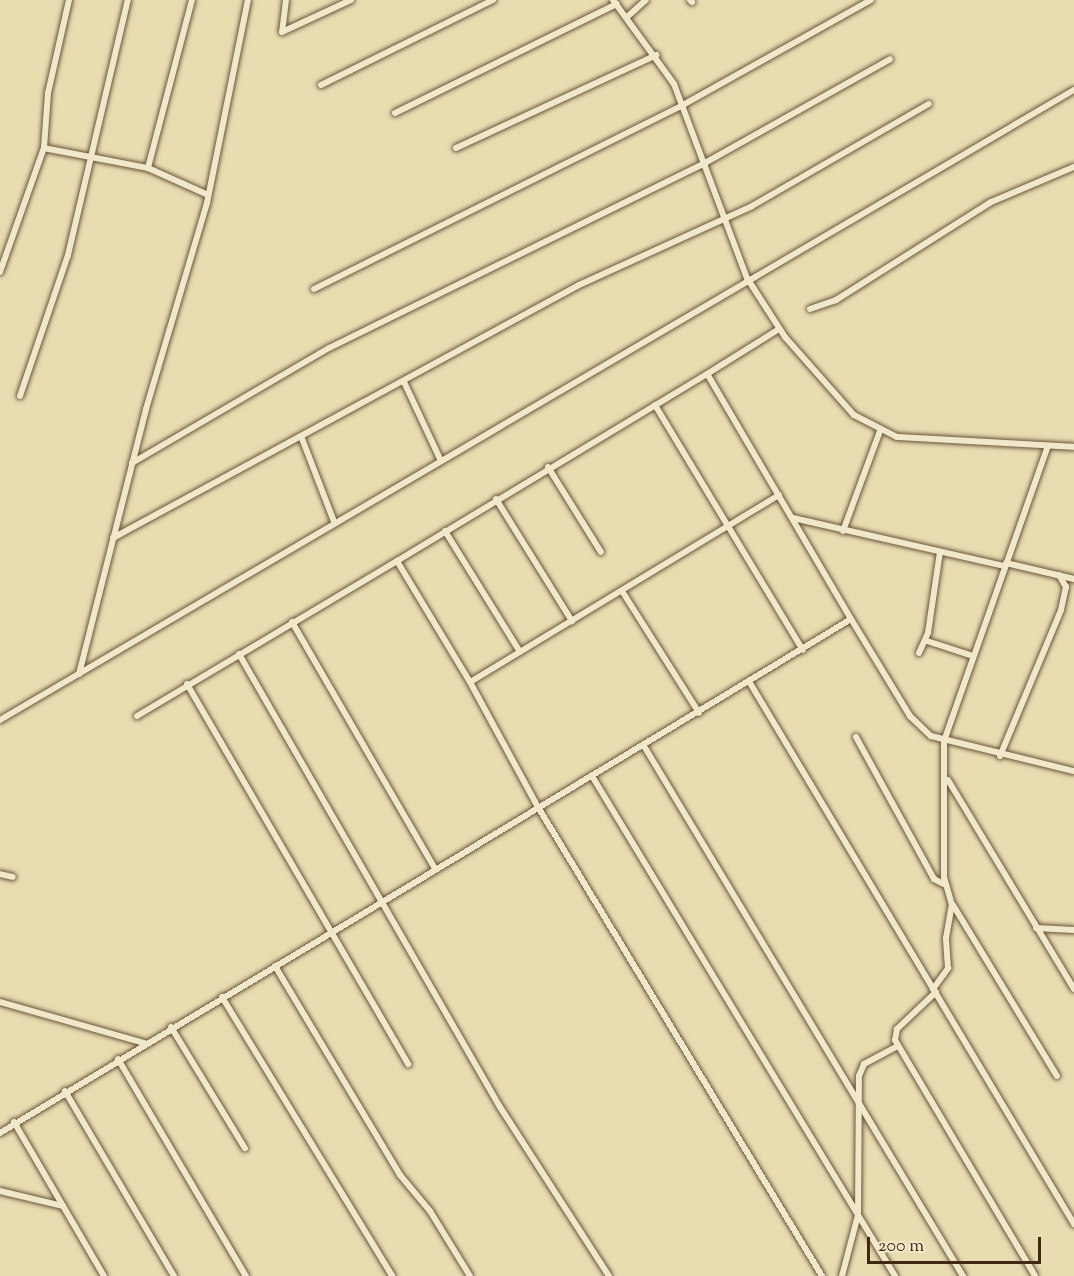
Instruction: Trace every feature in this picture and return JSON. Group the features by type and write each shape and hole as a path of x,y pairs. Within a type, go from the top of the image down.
{"street":[{"path":"0,272 44,148 48,93 69,0"},
{"path":"20,396 68,255 128,0"},
{"path":"148,168 192,0"},
{"path":"79,674 132,463 208,195 248,0"},
{"path":"286,0 282,32 351,0"},
{"path":"321,85 493,0"},
{"path":"627,17 646,0"},
{"path":"314,289 683,105 871,0"},
{"path":"395,113 615,2 656,55 683,105 747,278 779,329 854,415 880,431 916,440 1074,447"},
{"path":"456,148 656,55"},
{"path":"132,463 329,348 705,164 890,59"},
{"path":"0,720 335,524 440,459 747,278 1074,90"},
{"path":"113,538 579,285 724,219 929,104"},
{"path":"44,148 91,154 148,168 208,195"},
{"path":"810,309 836,300 991,202 1074,167"},
{"path":"299,436 502,328"},
{"path":"138,716 187,684 397,561 495,499 779,329"},
{"path":"707,374 910,717 944,741 1000,756 1074,771"},
{"path":"404,382 440,459"},
{"path":"655,405 803,650"},
{"path":"843,531 880,431"},
{"path":"299,436 335,524"},
{"path":"1048,446 944,741 946,777 944,884 952,905 1057,1076"},
{"path":"548,467 601,552"},
{"path":"470,682 729,530 779,495"},
{"path":"495,499 572,621"},
{"path":"793,518 843,531 1074,579"},
{"path":"445,531 520,652"},
{"path":"919,653 927,641 940,552"},
{"path":"397,561 470,682 538,807 822,1276"},
{"path":"1000,756 1060,610 1065,588 1059,575"},
{"path":"622,591 699,713"},
{"path":"0,1133 65,1090 750,683 851,619"},
{"path":"292,622 435,869"},
{"path":"927,641 973,656"},
{"path":"238,654 383,900 500,1107 609,1276"},
{"path":"750,683 1074,1224"},
{"path":"187,684 329,933 408,1064"},
{"path":"856,737 934,879 944,884"},
{"path":"644,746 963,1276"},
{"path":"592,776 895,1276"},
{"path":"946,777 1074,989"},
{"path":"0,874 13,877"},
{"path":"952,905 946,938 948,968 934,991 897,1029 898,1046 1035,1276"},
{"path":"1036,928 1074,930"},
{"path":"275,966 400,1175 430,1211 470,1276"},
{"path":"222,997 392,1276"},
{"path":"0,1002 144,1043"},
{"path":"171,1027 244,1148"},
{"path":"842,1276 858,1215 859,1101 864,1064 898,1046"},
{"path":"117,1059 246,1276"},
{"path":"65,1090 174,1276"},
{"path":"14,1122 104,1276"},
{"path":"0,1191 63,1206"}]}
